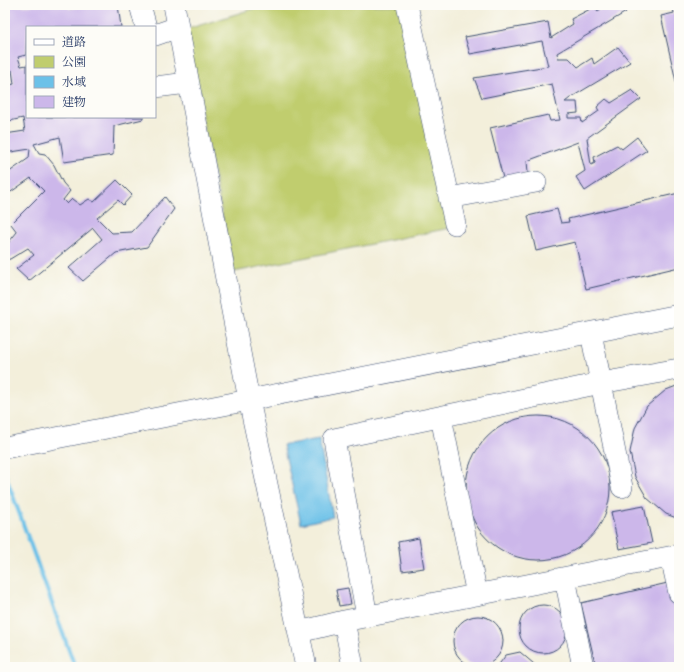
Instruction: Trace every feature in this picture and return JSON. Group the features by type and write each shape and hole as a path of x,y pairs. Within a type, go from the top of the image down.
{"street":[{"path":"140,5 146,26"},
{"path":"174,5 249,400 306,667"},
{"path":"407,5 455,224"},
{"path":"156,35 178,27"},
{"path":"156,87 188,83"},
{"path":"450,198 536,182"},
{"path":"5,448 679,315"},
{"path":"591,333 622,487"},
{"path":"367,616 334,439 601,383 679,369"},
{"path":"441,416 477,595"},
{"path":"299,632 367,616 675,556 679,593"},
{"path":"565,578 583,667"},
{"path":"344,621 353,667"}],"green space":[{"path":"262,5 402,5 450,228 234,272 184,30"}],"water":[{"path":"319,439 333,517 301,524 283,445"}],"building":[{"path":"68,5 69,9 91,5 118,5 121,26 26,26 26,55 18,57 21,66 26,65 26,118 143,118 114,126 113,155 64,162 60,137 34,144 39,153 45,154 54,165 63,183 70,191 63,200 67,204 72,199 80,205 89,199 94,202 117,180 132,195 123,205 118,200 97,218 112,233 132,232 165,197 174,209 147,247 116,253 83,281 69,268 102,239 93,228 29,281 16,269 34,255 28,248 10,259 5,260 5,242 9,242 17,232 11,224 44,191 31,178 5,196 5,175 29,158 30,149 5,153 5,134 25,131 23,118 5,122 5,86 14,84 12,70 5,71 5,6"},
{"path":"606,5 621,5 626,12 557,53 558,58 569,58 578,67 592,58 594,64 618,47 630,62 565,102 577,102 578,113 568,114 568,118 581,118 582,123 599,111 597,107 606,99 611,103 632,90 641,99 587,138 591,165 595,163 594,157 617,145 622,149 637,137 647,150 585,191 576,177 585,171 578,142 527,161 528,173 504,182 490,128 548,115 550,121 560,120 552,84 482,98 474,78 548,66 542,41 470,54 465,37 548,22 551,38 573,24 571,19 594,7 598,11"},
{"path":"672,5 679,5 678,90 661,16 674,13"},
{"path":"679,193 679,267 586,289 575,242 536,251 528,216 557,209 561,223 569,222 568,219"},
{"path":"679,385 679,519 666,514 647,498 635,477 630,452 635,428 647,406 666,390"},
{"path":"538,416 559,419 578,428 589,437 598,448 607,467 610,488 607,509 598,528 589,539 578,548 559,557 538,560 517,557 498,548 487,539 478,528 469,509 466,488 469,467 478,448 487,437 498,428 517,419"},
{"path":"644,506 652,543 619,549 611,512"},
{"path":"419,538 424,568 402,571 398,542"},
{"path":"672,582 679,612 679,667 596,667 581,603"},
{"path":"348,588 351,604 339,606 336,590"},
{"path":"538,605 548,605 560,612 567,624 567,634 560,646 548,653 538,653 530,649 523,642 519,634 519,624 523,616 530,609"},
{"path":"478,616 492,620 499,627 503,641 499,655 492,662 478,666 464,662 457,655 453,641 457,627 464,620"},
{"path":"520,652 534,664 532,667 497,667 506,655"}],"waterway":[{"path":"5,474 75,667"}]}
